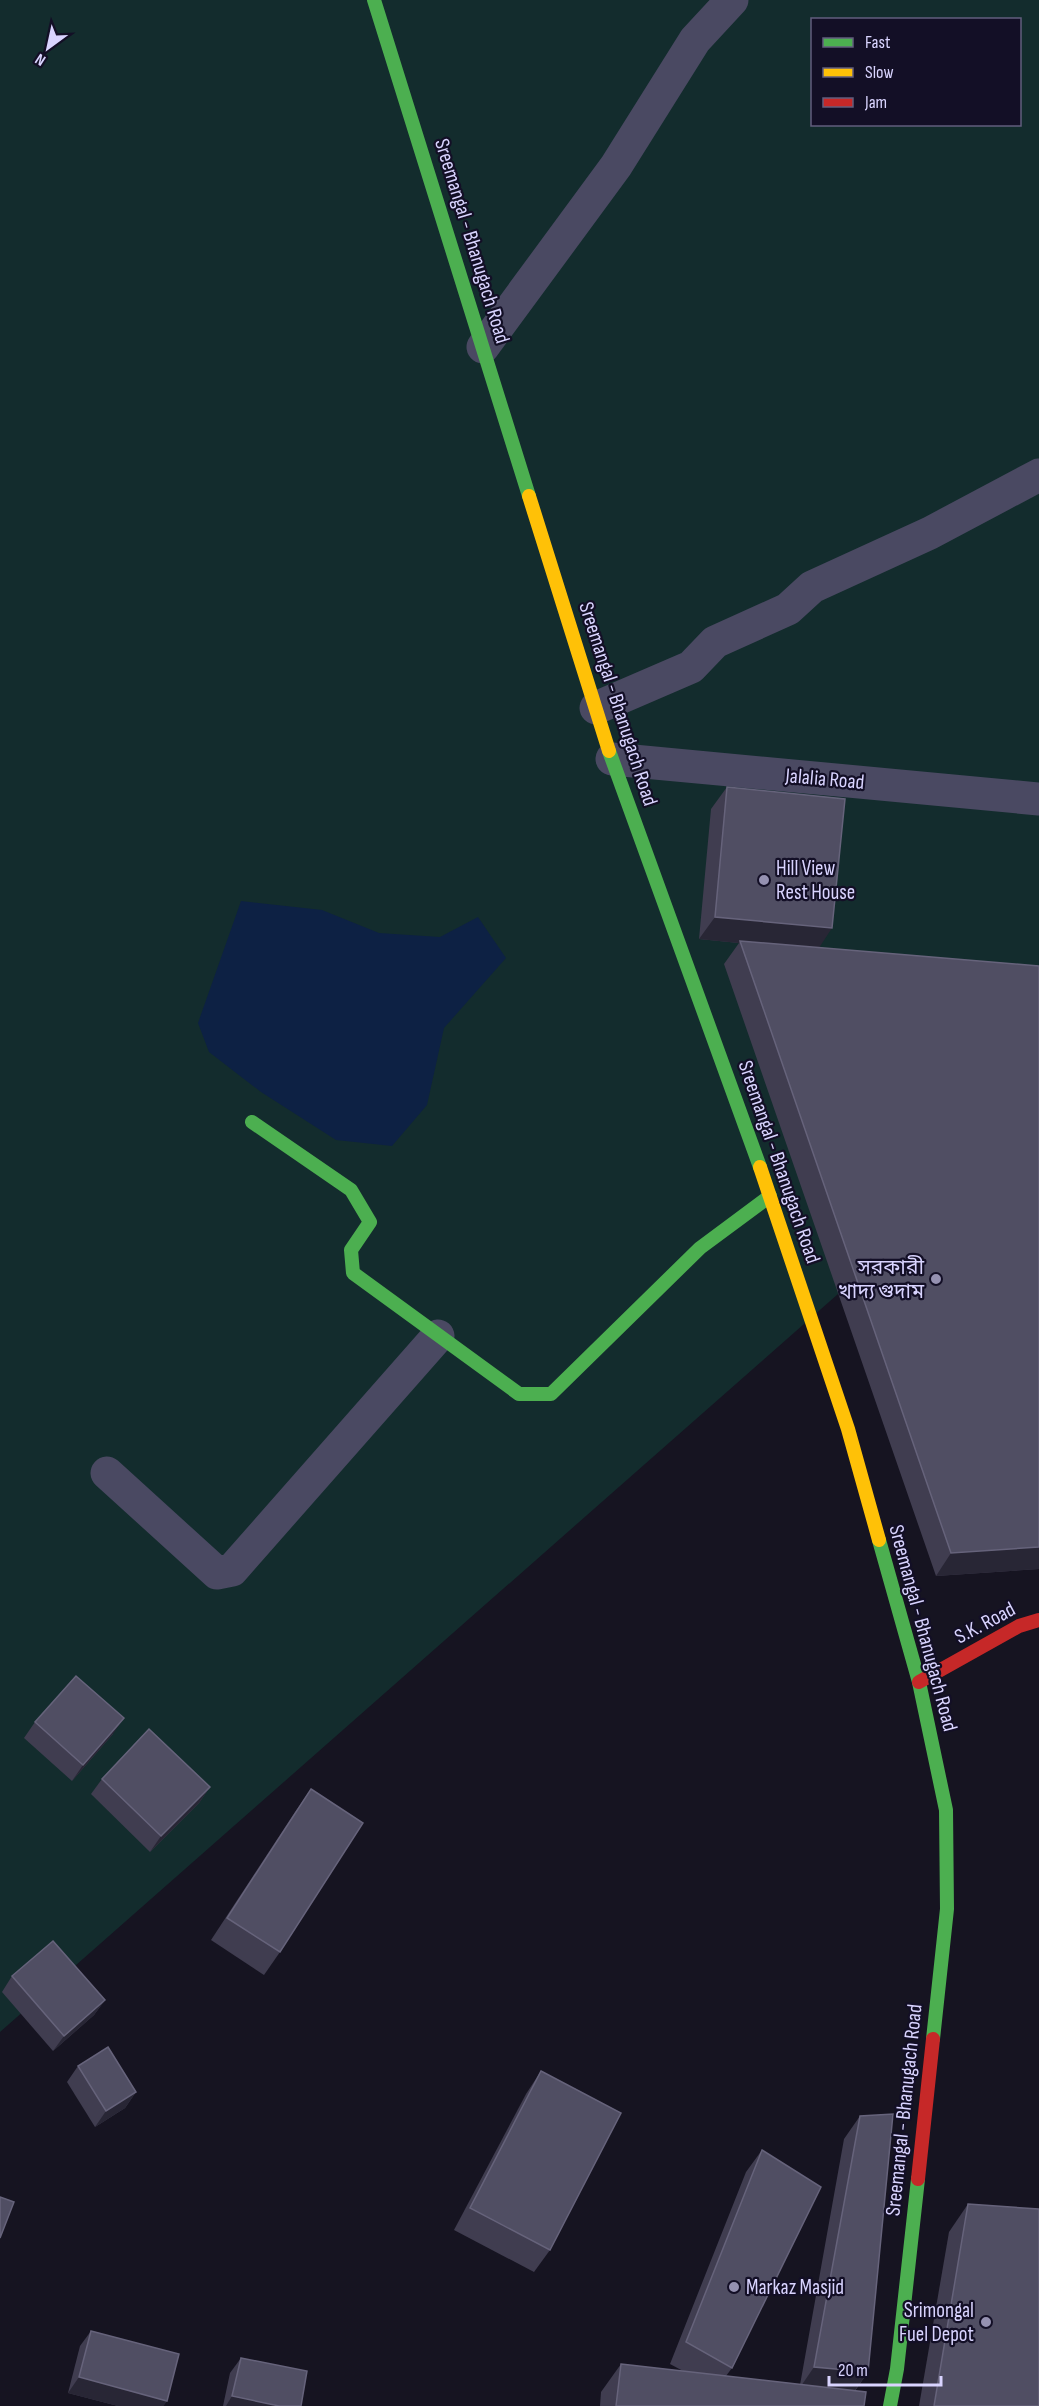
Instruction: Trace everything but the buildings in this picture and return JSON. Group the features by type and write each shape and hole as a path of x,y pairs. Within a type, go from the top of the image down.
{"main road":[{"name":"Sreemangal - Bhanugach Road","path":"374,0 612,759 770,1196 848,1429 919,1682 946,1810 947,1909 897,2369 890,2406"},
{"path":"252,1122 351,1190 370,1222 351,1250 353,1273 519,1394 551,1394 700,1248 770,1196"},
{"name":"S.K. Road","path":"919,1682 1019,1626 1039,1620"}],"street":[{"path":"483,346 616,166 695,40 732,0"},
{"path":"596,708 691,667 715,642 788,609 812,586 930,533 1039,475"},
{"name":"Jalalia Road","path":"612,759 1039,799"},
{"path":"107,1473 217,1573 232,1570 438,1336"}],"green space":[{"path":"0,0 1039,0 1039,1117 0,2032"}],"water":[{"path":"241,901 322,910 379,933 440,937 478,917 506,958 444,1028 427,1105 392,1146 336,1140 261,1092 209,1052 198,1023"}],"traffic: fast":[{"path":"374,0 529,496"},
{"path":"609,751 760,1167"},
{"path":"252,1122 351,1190 370,1222 351,1250 353,1273 519,1394 551,1394 700,1248 770,1196"},
{"path":"879,1540 919,1682 946,1810 947,1909 933,2039"},
{"path":"890,2406 897,2369 918,2179"}],"traffic: slow":[{"path":"529,496 609,751"},
{"path":"760,1167 848,1429 879,1540"}],"traffic: jam":[{"path":"919,1682 1019,1626 1039,1620"},
{"path":"918,2179 933,2039"}],"place":[{"name":"Hill View Rest House","path":"764,880"},
{"name":"সরকারী খাদ্য গুদাম","path":"936,1279"},
{"name":"Markaz Masjid","path":"734,2287"},
{"name":"Srimongal Fuel Depot","path":"986,2322"}]}
